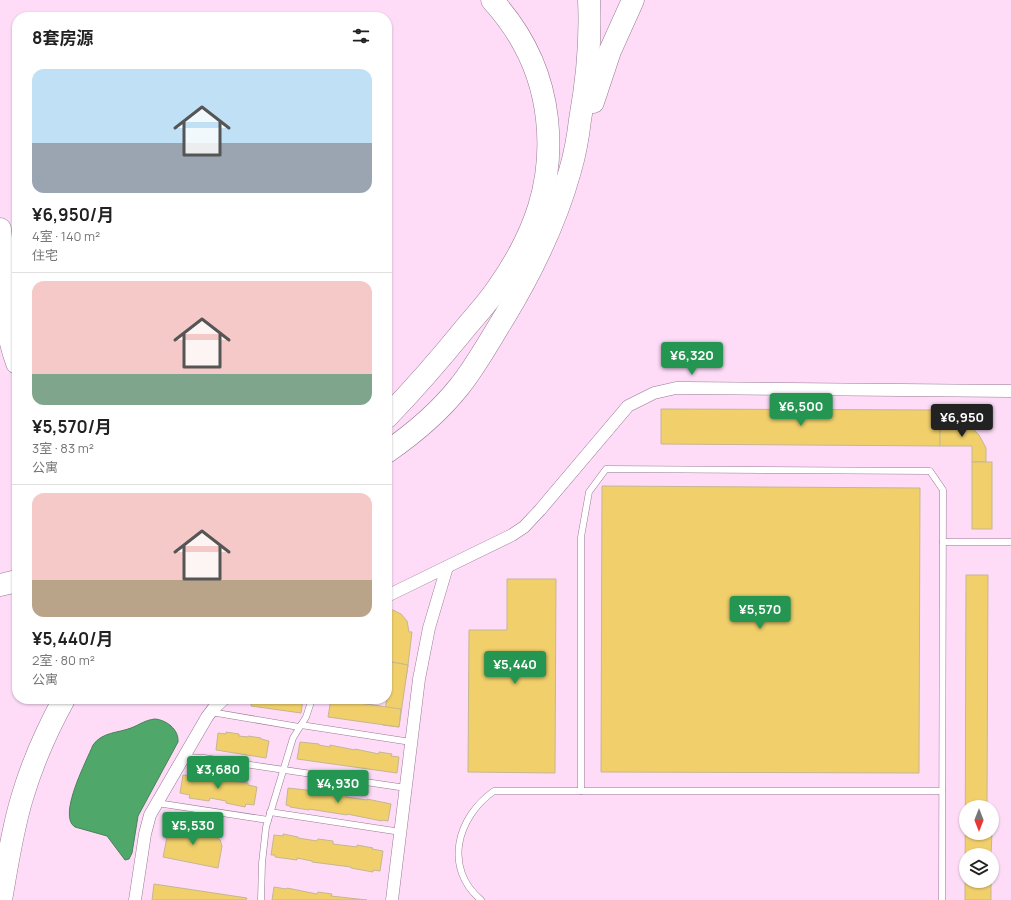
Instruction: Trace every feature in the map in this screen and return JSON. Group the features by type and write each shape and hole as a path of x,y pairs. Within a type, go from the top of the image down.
{"highway":[{"path":"492,0 526,47 533,62 542,90 548,128 549,152 546,182 539,208"},
{"path":"392,412 434,367 498,288 519,254 559,167 566,135 575,71 577,0"},
{"path":"571,170 580,124 586,78 589,38 589,0"},
{"path":"392,448 413,432 459,387 509,309 545,240 557,212 610,51 633,0"},
{"path":"0,229 5,310 12,346"},
{"path":"0,585 12,582"},
{"path":"0,596 12,593"},
{"path":"1,900 22,798 45,736 61,704"}],"street":[{"path":"392,594 499,542 524,526 540,510 628,406 654,393 676,388 1011,391"},
{"path":"392,900 419,679 429,628 447,567"},
{"path":"135,900 146,824 211,712 219,704"}],"lane":[{"path":"581,791 581,537 589,492 606,469 930,471 943,490 942,900"},
{"path":"943,542 1011,542"},
{"path":"261,900 263,851 270,812 293,738 306,716 310,704"},
{"path":"211,712 411,742"},
{"path":"184,757 204,758 406,788"},
{"path":"481,900 467,884 461,871 458,857 460,838 463,828 472,811 478,803 494,791 942,791"},
{"path":"157,803 268,820"},
{"path":"270,812 401,832"}],"shaded area":[{"path":"155,719 167,723 174,729 178,737 178,742 138,816 132,853 129,859 125,860 107,836 75,827 70,821 69,812 71,800 93,745 97,741 106,735 131,728 145,721"}],"building":[{"path":"661,409 940,410 940,446 661,444"},
{"path":"948,419 962,422 979,435 986,448 986,462 972,462 972,446 940,446 940,420"},
{"path":"972,462 992,462 992,529 972,529"},
{"path":"602,486 920,488 919,773 601,772"},
{"path":"966,575 988,575 987,800 965,800"},
{"path":"507,579 556,579 555,773 468,772 469,630 507,630"},
{"path":"392,610 401,614 407,621 409,632 412,632 408,665 392,663"},
{"path":"392,662 408,665 399,727 383,725 386,704 392,704"},
{"path":"392,663 408,665 406,678 403,678 403,682 392,681"},
{"path":"251,704 302,704 301,713 251,706"},
{"path":"330,704 366,704 401,709 399,727 328,717"},
{"path":"226,732 239,734 239,736 261,738 269,741 266,758 216,750 218,733 226,734"},
{"path":"300,742 330,747 330,745 379,754 379,752 392,754 391,756 399,757 397,773 297,759"},
{"path":"193,774 211,777 211,779 248,783 248,785 257,787 254,805 246,804 245,807 210,798 209,801 189,798 190,795 180,793 183,775 193,776"},
{"path":"288,788 315,791 332,795 332,793 346,795 346,797 367,799 391,804 388,821 290,807 286,805"},
{"path":"170,823 180,824 179,827 204,830 203,832 216,835 222,846 218,868 163,857"},
{"path":"283,834 317,841 318,839 333,841 333,844 357,847 357,845 383,851 380,871 373,870 373,872 351,867 312,862 297,858 297,860 275,857 275,855 271,855 274,835 283,836"},
{"path":"965,840 992,840 991,848 965,848"},
{"path":"154,884 247,898 246,900 152,900"},
{"path":"274,887 317,894 318,892 332,894 331,896 367,900 272,900"},
{"path":"965,888 991,888 991,900 965,900"}]}
